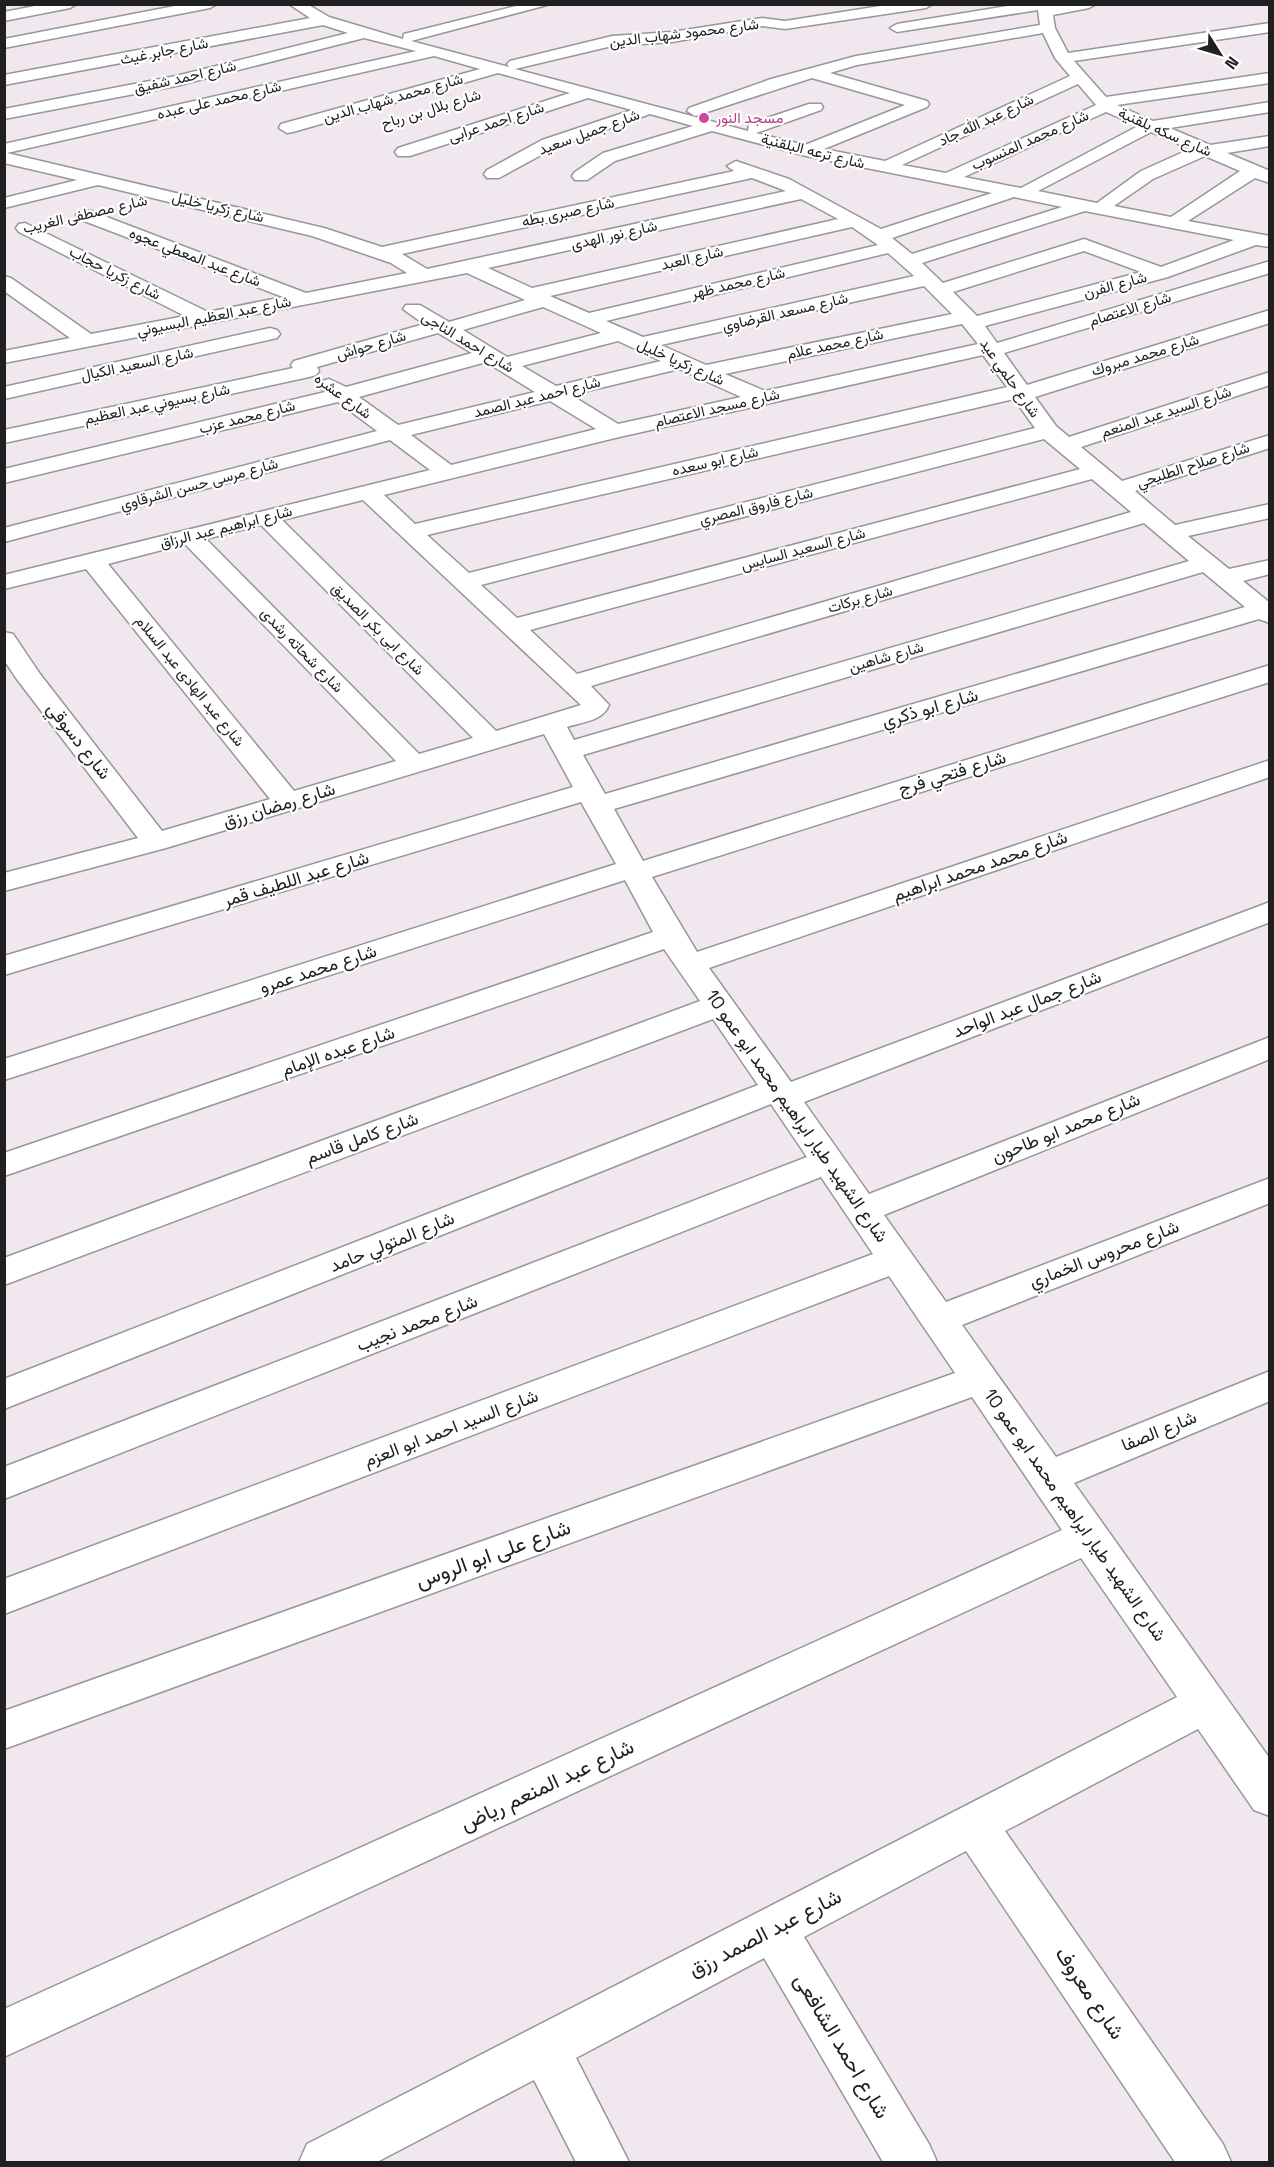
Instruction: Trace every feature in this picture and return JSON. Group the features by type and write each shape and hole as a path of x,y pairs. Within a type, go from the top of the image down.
{"street":[{"path":"4,17 70,4"},
{"path":"4,44 210,4"},
{"path":"409,37 544,4"},
{"name":"شارع محمود شهاب الدين","path":"515,64 612,41 661,38 762,22 785,25 926,4"},
{"path":"886,30 1045,12 1089,4"},
{"name":"شارع ترعه البلقنية","path":"317,9 409,37 695,111 755,128 812,148 954,175 1083,206 1265,235"},
{"name":"شارع ترعه البلقنية","path":"317,9 364,33 714,125 812,148 1020,191 1105,204 1265,235"},
{"name":"شارع جابر غيث","path":"4,80 317,9"},
{"path":"695,111 811,72 1045,12"},
{"name":"شارع سكه بلقنية","path":"1045,12 1063,58 1105,104 1261,175"},
{"path":"785,25 810,37"},
{"path":"1063,58 1269,27"},
{"name":"شارع احمد شفيق","path":"4,114 147,87 364,33"},
{"path":"837,51 856,62"},
{"name":"شارع محمد على عبده","path":"4,149 434,52"},
{"name":"شارع محمد شهاب الدين","path":"287,128 498,68"},
{"path":"811,72 921,104 812,148"},
{"name":"شارع عبد الله جاد","path":"892,163 1080,77"},
{"name":"شارع بلال بن رباح","path":"500,88 534,78"},
{"name":"شارع محمد المنسوب","path":"954,175 1105,104 1269,78"},
{"name":"شارع احمد عرابى","path":"404,152 589,92"},
{"path":"755,128 815,107"},
{"name":"شارع محمد ظهر","path":"585,320 885,241 1020,191 1150,126 1269,107"},
{"name":"شارع جميل سعيد","path":"493,174 541,147 653,108"},
{"path":"581,176 596,164 622,153 714,125"},
{"path":"1105,204 1147,175 1205,150 1269,141"},
{"path":"541,147 596,164"},
{"name":"شارع زكريا خليل","path":"4,158 295,226 382,253 424,276"},
{"path":"4,174 39,166"},
{"name":"شارع حلمي عيد","path":"744,169 803,193 855,221 909,261 970,320 1055,439 1266,613"},
{"name":"شارع صبرى بطه","path":"382,253 744,169"},
{"path":"1180,218 1261,175"},
{"path":"4,203 100,180"},
{"name":"شارع نور الهدى","path":"424,276 803,193"},
{"name":"شارع مصطفى الغريب","path":"4,232 60,221 165,195"},
{"path":"909,261 1083,206"},
{"name":"شارع عبد المعطي عجوه","path":"85,215 305,299"},
{"name":"شارع العبد","path":"536,298 855,221"},
{"name":"شارع زكريا حجاب","path":"25,228 205,318"},
{"name":"شارع الفرن","path":"970,320 1161,273 1265,235"},
{"name":"شارع مسعد القرضاوي","path":"641,344 934,284 1084,245 1161,273"},
{"name":"شارع زكريا خليل","path":"468,267 762,398"},
{"name":"شارع الاعتصام","path":"989,349 1269,267"},
{"name":"شارع عبد العظيم البسيوني","path":"4,357 424,276"},
{"path":"4,282 87,341"},
{"name":"شارع حواش","path":"305,368 536,298"},
{"path":"270,334 278,304"},
{"name":"شارع احمد الناجى","path":"413,309 615,431"},
{"name":"شارع محمد مبروك","path":"1020,392 1269,316"},
{"name":"شارع محمد علام","path":"704,372 970,320"},
{"name":"شارع عشره","path":"270,334 276,343 305,368 447,472"},
{"name":"شارع السعيد الكيال","path":"4,393 270,334"},
{"name":"شارع محمد عزب","path":"4,476 496,359 619,335"},
{"name":"شارع مسجد الاعتصام","path":"447,472 615,431 989,349"},
{"name":"شارع احمد عبد الصمد","path":"393,433 681,362"},
{"name":"شارع بسيوني عبد العظيم","path":"4,437 305,368"},
{"name":"شارع السيد عبد المنعم","path":"1055,439 1269,378"},
{"name":"شارع ابو سعده","path":"411,532 1020,392"},
{"name":"شارع مرسى حسن الشرقاوي","path":"4,535 393,433"},
{"name":"شارع فاروق المصري","path":"464,582 1055,439"},
{"name":"شارع صلاح الطليحي","path":"1116,490 1269,441"},
{"name":"شارع ابراهيم عبد الرزاق","path":"4,582 447,472"},
{"name":"شارع السعيد السايس","path":"513,627 1094,472"},
{"path":"367,492 596,705 596,708 559,737"},
{"path":"1168,533 1269,511"},
{"name":"شارع بركات","path":"573,683 1146,515"},
{"name":"شارع ابى بكر الصديق","path":"266,517 491,741"},
{"name":"شارع شحاته رشدى","path":"190,536 414,764"},
{"name":"شارع عبد الهادى عبد السلام","path":"92,561 288,802"},
{"name":"شارع شاهين","path":"559,737 1214,571 1269,567"},
{"name":"شارع ابو ذكري","path":"593,798 1266,613"},
{"name":"شارع دسوقي","path":"4,639 29,678 156,842"},
{"name":"شارع فتحي فرج","path":"633,870 1269,674"},
{"name":"شارع رمضان رزق","path":"9,873 156,842 491,741 559,737"},
{"name":"شارع الشهيد طيار ابراهيم محمد ابو عمو 10","path":"559,737 671,936 1269,1796"},
{"name":"شارع محمد محمد ابراهيم","path":"691,964 1269,768"},
{"name":"شارع عبد اللطيف قمر","path":"4,966 593,798"},
{"name":"شارع محمد عمرو","path":"4,1070 633,870"},
{"name":"شارع جمال عبد الواحد","path":"782,1093 1269,911"},
{"name":"شارع عبده الإمام","path":"4,1165 671,936"},
{"name":"شارع كامل قاسم","path":"4,1272 720,1005"},
{"name":"شارع محمد ابو طاحون","path":"862,1210 1269,1047"},
{"name":"شارع المتولي حامد","path":"4,1395 782,1093"},
{"name":"شارع محمد نجيب","path":"4,1484 829,1161"},
{"name":"شارع محروس الخماري","path":"939,1319 1269,1190"},
{"name":"شارع السيد احمد ابو العزم","path":"4,1597 897,1259"},
{"name":"شارع على ابو الروس","path":"4,1730 981,1379"},
{"name":"شارع الصفا","path":"1048,1477 1269,1385"},
{"name":"شارع عبد المنعم رياض","path":"4,2034 1089,1536"},
{"name":"شارع عبد الصمد رزق","path":"325,2163 1205,1704"},
{"name":"شارع معروف","path":"974,1824 1205,2163"},
{"name":"شارع احمد الشافعى","path":"773,1929 911,2163"},
{"path":"544,2048 603,2163"}],"place":[{"name":"مسجد النور","path":"704,118"}]}
